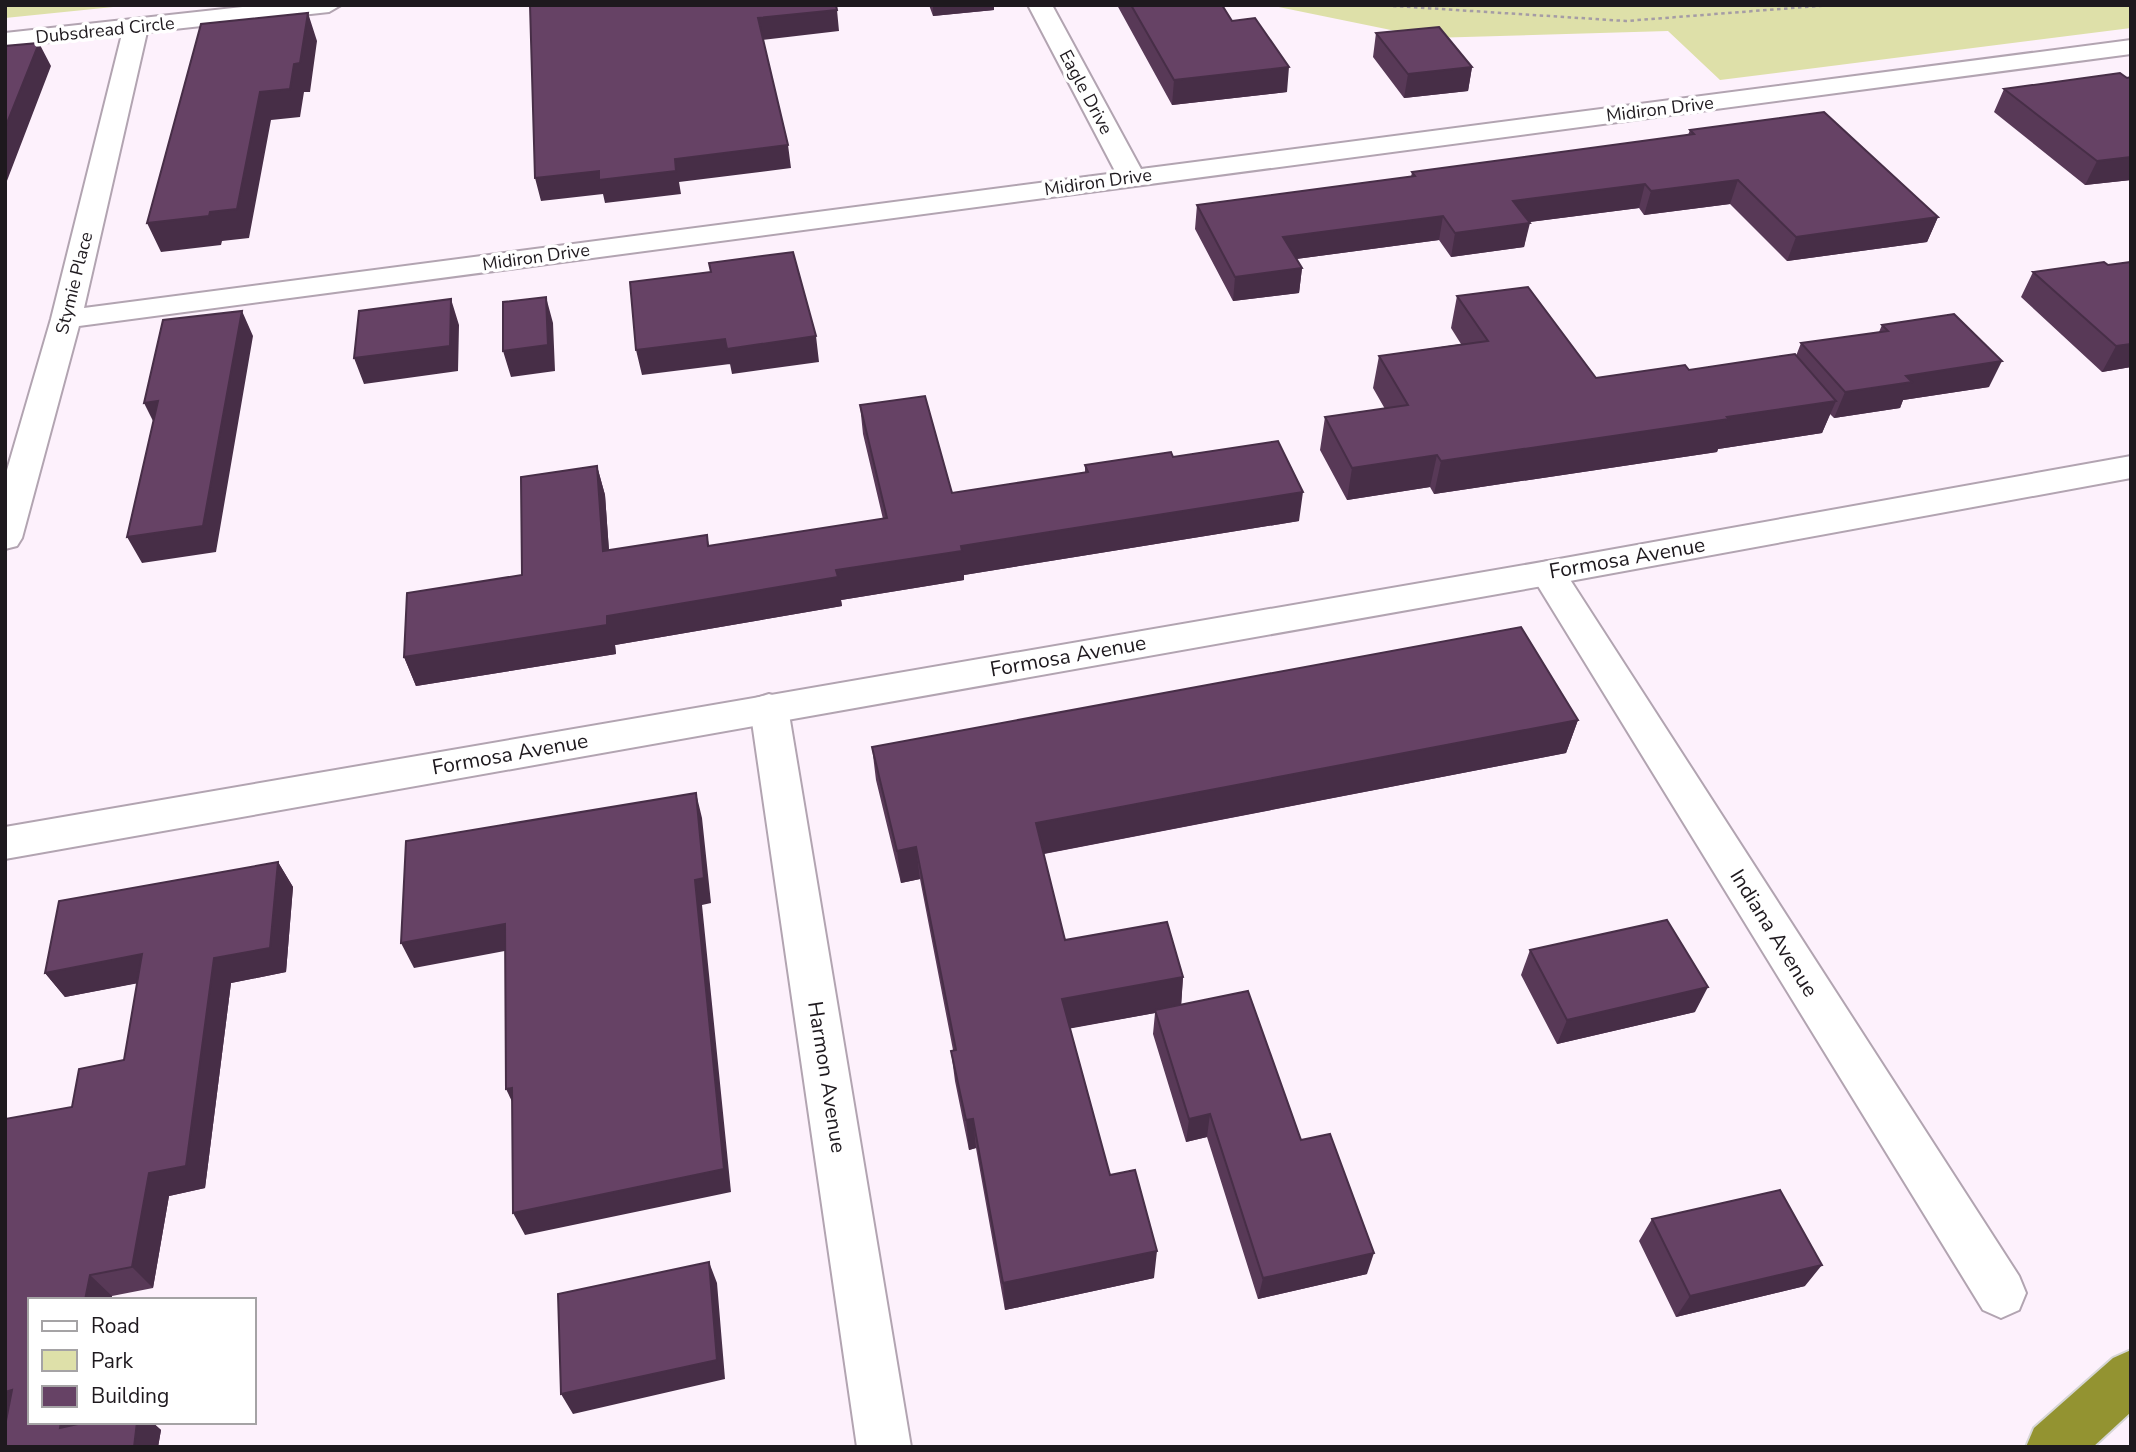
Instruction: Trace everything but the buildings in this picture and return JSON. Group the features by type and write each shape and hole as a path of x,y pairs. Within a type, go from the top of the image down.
{"highway":[{"path":"2053,1447 2131,1376"}],"street":[{"name":"Dubsdread Circle","path":"5,40 329,5"},
{"name":"Eagle Drive","path":"1040,5 1132,178"},
{"name":"Stymie Place","path":"5,538 66,319 136,27"},
{"name":"Midiron Drive","path":"66,319 2131,47"},
{"name":"Formosa Avenue","path":"5,843 1548,573 2131,467"},
{"name":"Indiana Avenue","path":"1548,573 2001,1293"},
{"name":"Harmon Avenue","path":"769,708 884,1447"}],"path":[{"path":"1379,5 1626,21 1831,5"}],"green space":[{"path":"5,5 133,5 5,18"},
{"path":"1269,5 2131,5 2131,28 1720,80 1668,31 1430,38"}]}
